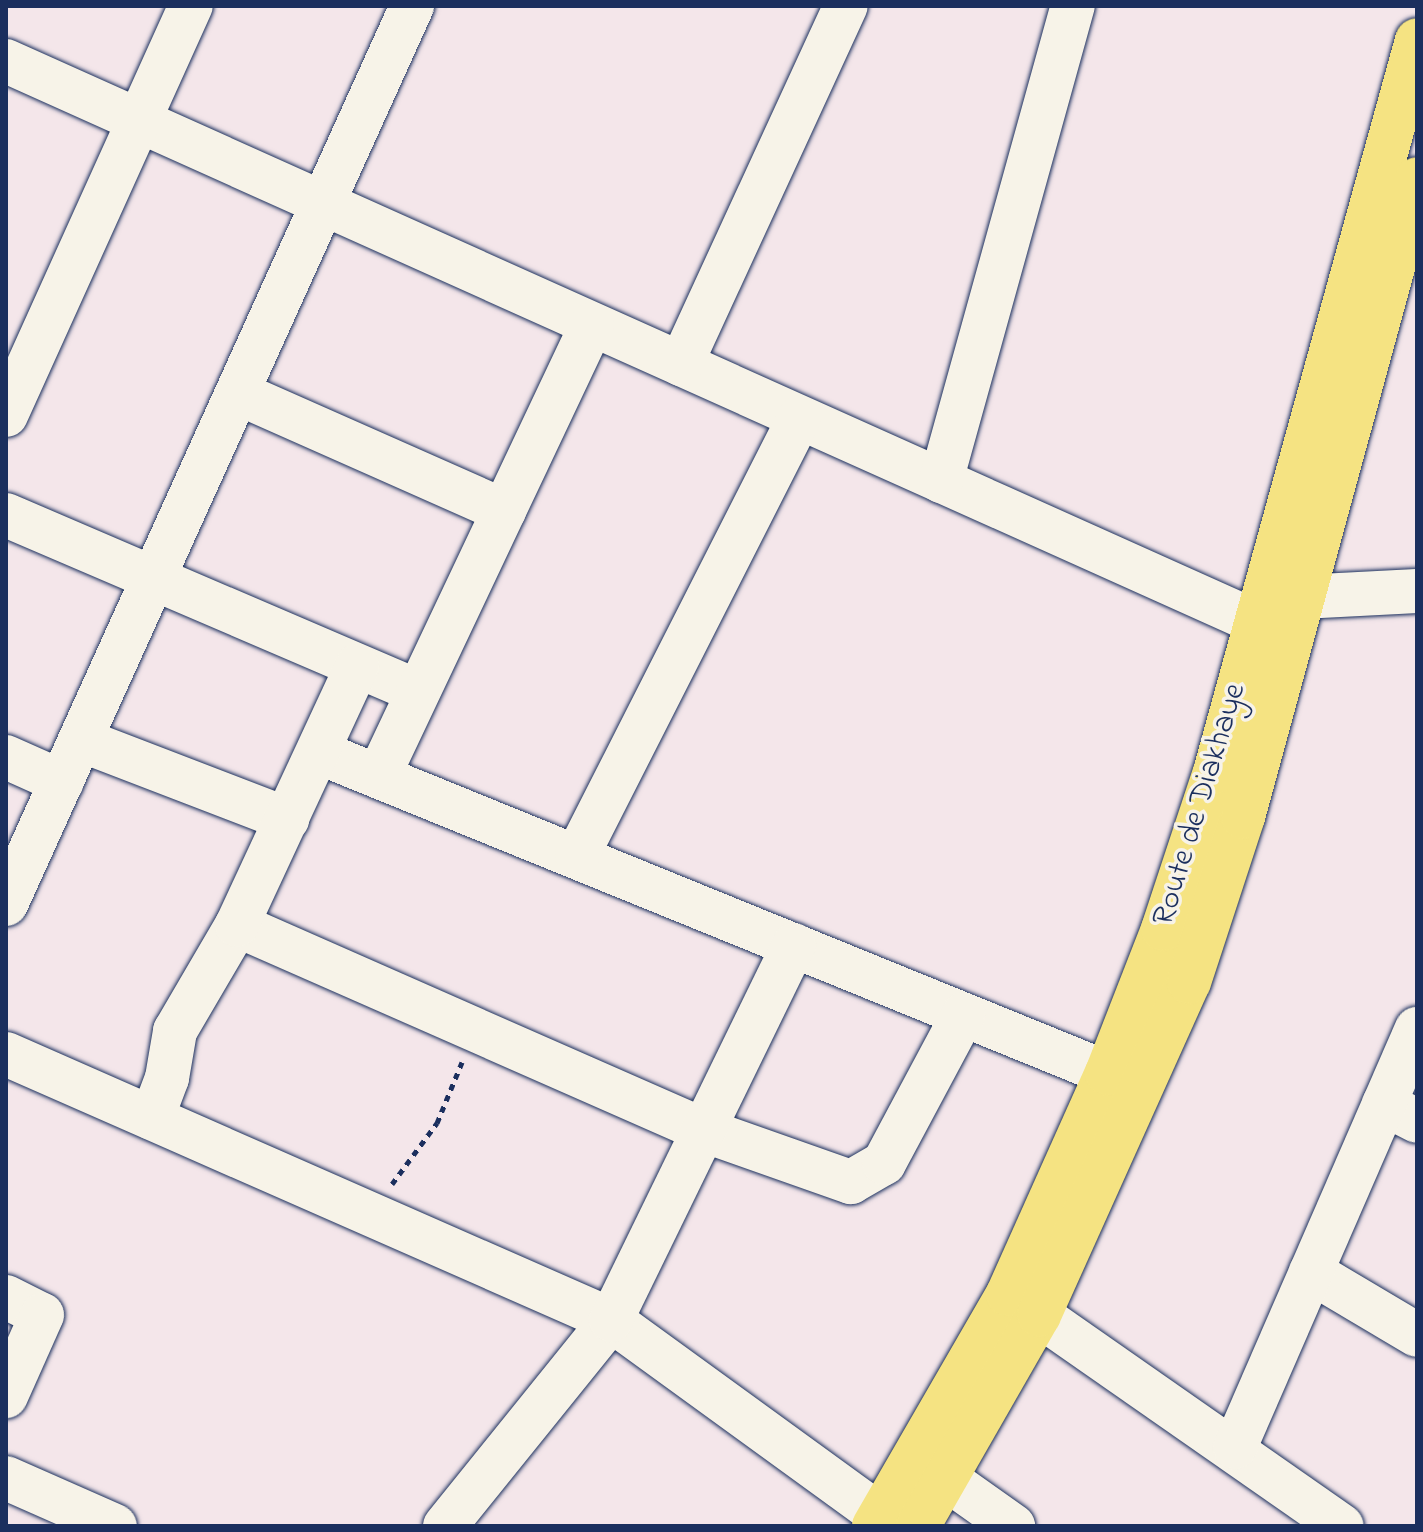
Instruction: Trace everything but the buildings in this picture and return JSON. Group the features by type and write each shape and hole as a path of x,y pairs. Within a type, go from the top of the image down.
{"main road":[{"name":"Route de Diakhaye","path":"891,1523 1008,1294 1107,1073 1215,772 1417,40"},
{"name":"Route de Diakhaye","path":"891,1523 948,1480 1039,1315 1189,982 1243,817 1301,597 1409,236 1417,179"}],"street":[{"path":"6,415 191,6"},
{"path":"6,904 412,6"},
{"path":"681,364 846,6"},
{"path":"941,481 1073,6"},
{"path":"6,61 1256,622 1301,597 1417,591"},
{"path":"379,775 592,325"},
{"path":"238,393 504,511"},
{"path":"577,856 799,418"},
{"path":"6,515 418,692"},
{"path":"152,1118 167,1078 175,1031 237,925 357,666"},
{"path":"81,740 287,819"},
{"path":"318,752 1107,1073"},
{"path":"6,757 62,782"},
{"path":"237,925 703,1130 851,1182 884,1163 963,1015"},
{"path":"445,1526 611,1320 794,945"},
{"path":"1235,1447 1311,1272 1400,1113 1417,1029"},
{"path":"6,1054 611,1320 891,1523"},
{"path":"1311,1272 1411,1320"},
{"path":"6,1297 42,1315 6,1396"},
{"path":"1039,1315 1235,1447 1342,1526"},
{"path":"6,1478 115,1526"},
{"path":"948,1480 1013,1526"}],"path":[{"path":"370,1214 437,1123 474,1031"}]}
